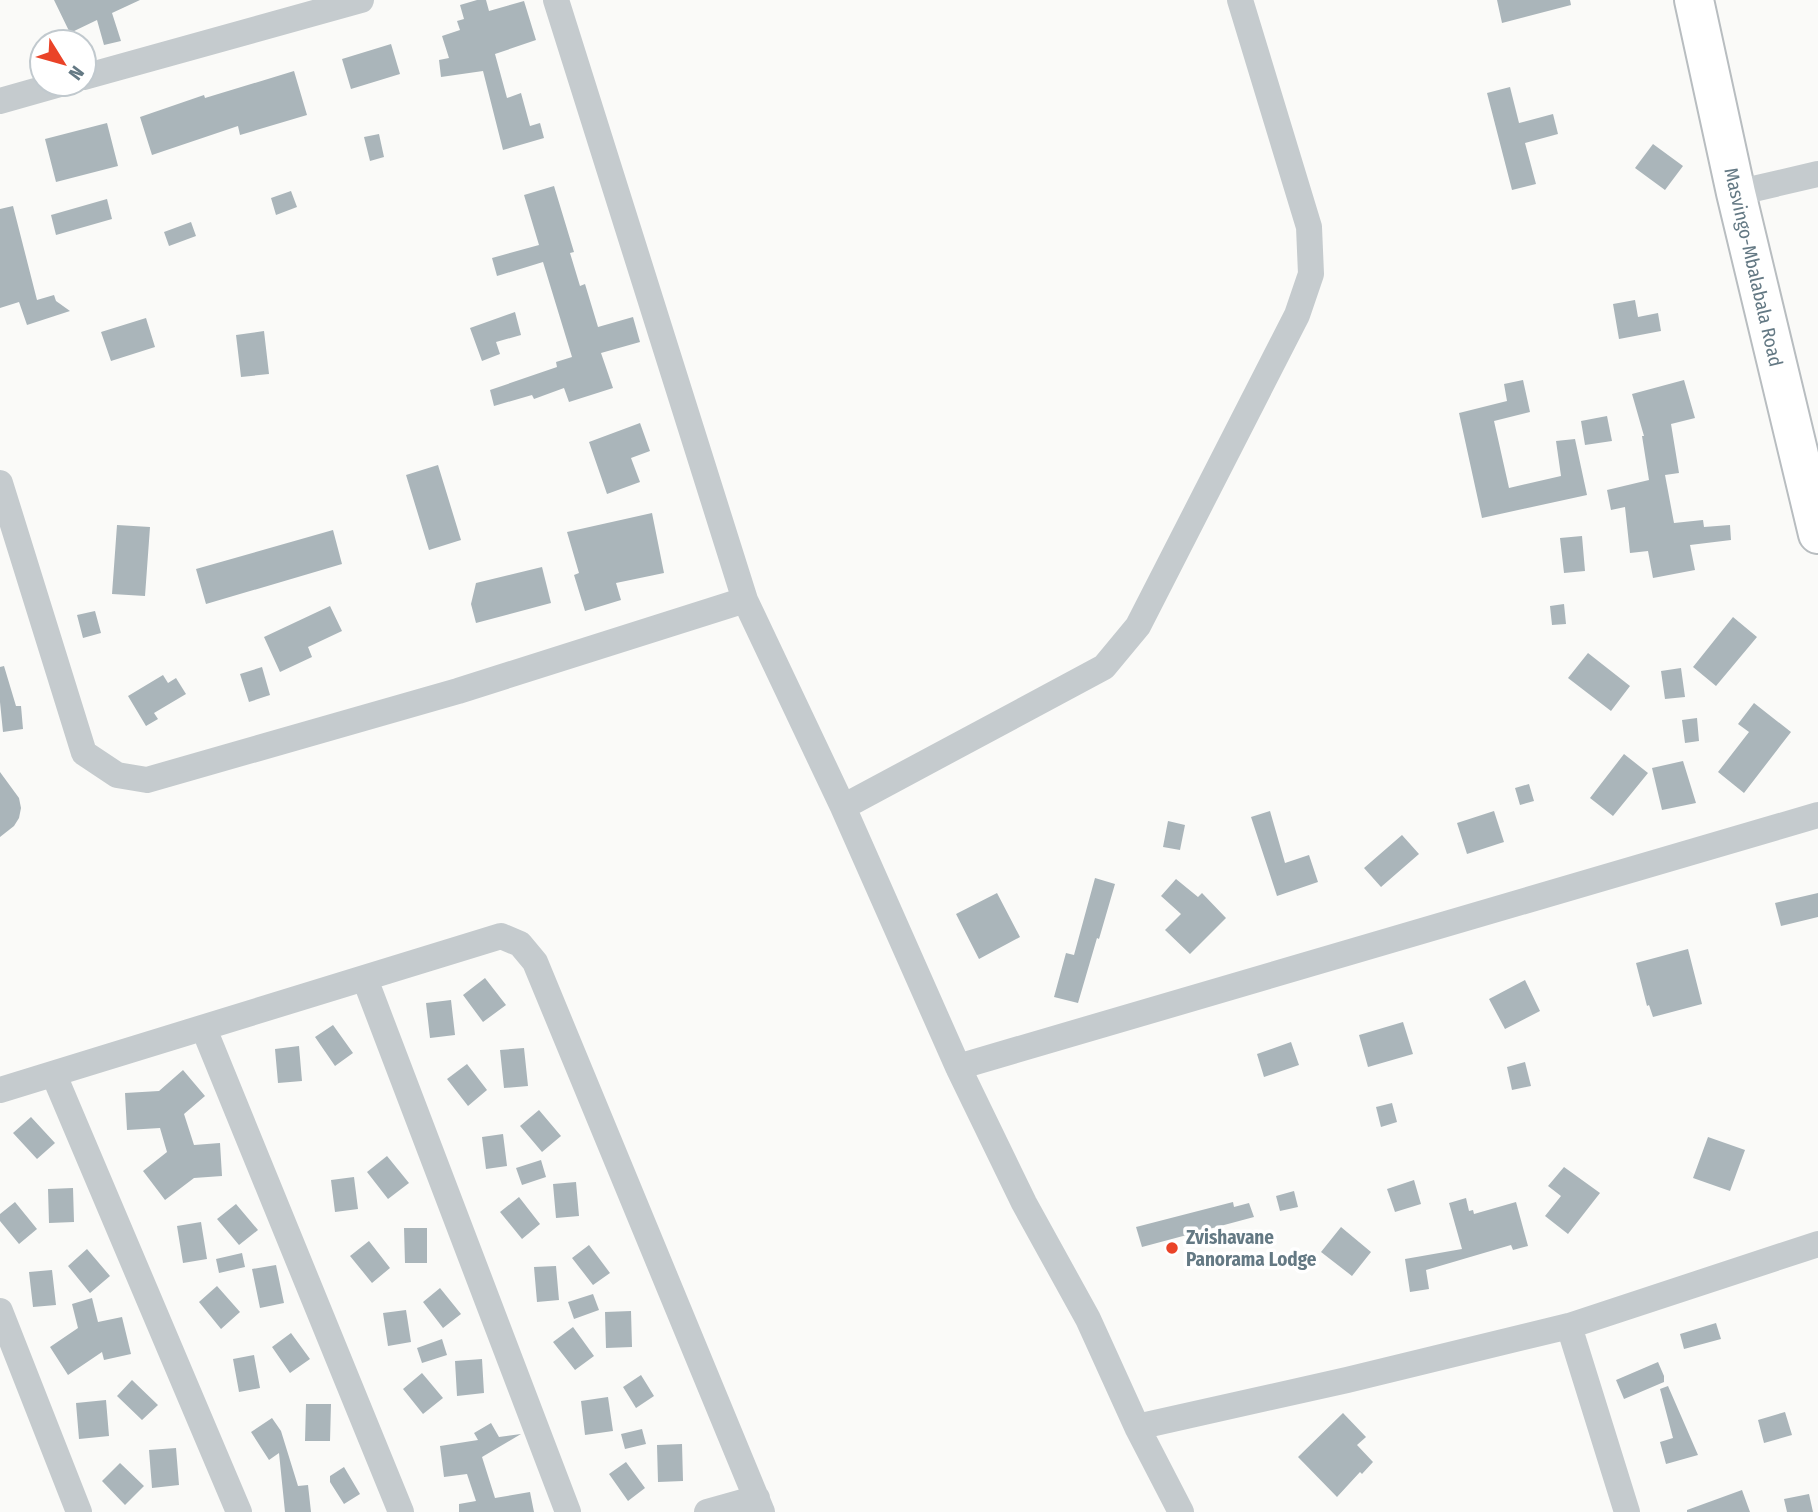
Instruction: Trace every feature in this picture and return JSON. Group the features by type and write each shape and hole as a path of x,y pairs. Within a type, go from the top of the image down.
{"highway":[{"name":"Masvingo-Mbalabala Road","path":"1694,0 1736,193 1818,534"}],"street":[{"path":"98,73 361,0"},
{"path":"556,0 745,600 843,807 958,1067 1024,1203 1088,1320 1181,1512"},
{"path":"843,807 1104,667 1138,626 1297,315 1311,274 1309,227 1240,0"},
{"path":"0,101 28,93"},
{"path":"1736,193 1818,174"},
{"path":"0,483 84,753 117,775 147,780 458,691 745,600"},
{"path":"958,1067 1818,815"},
{"path":"0,1090 501,936 520,944 535,962 759,1505 707,1512"},
{"path":"366,979 568,1512"},
{"path":"204,1029 401,1512"},
{"path":"54,1075 239,1512"},
{"path":"1138,1427 1569,1326 1818,1244"},
{"path":"0,1311 79,1512"},
{"path":"1569,1326 1627,1512"}],"building":[{"path":"54,0 140,0 112,13 121,41 104,45 97,20 80,28 68,28"},
{"path":"486,0 489,11 524,1 536,40 495,54 507,98 521,93 530,126 540,123 544,138 503,150 483,71 441,77 439,60 449,58 442,36 460,30 457,21 464,19 460,5"},
{"path":"1497,0 1570,0 1571,5 1502,23"},
{"path":"391,44 400,74 351,89 342,59"},
{"path":"294,71 307,115 240,135 238,126 152,155 140,117 204,95 205,98"},
{"path":"1510,87 1519,123 1553,114 1558,134 1525,143 1536,184 1512,190 1487,93"},
{"path":"107,123 118,166 56,182 45,139"},
{"path":"379,134 384,157 370,161 364,137"},
{"path":"1653,144 1683,166 1665,190 1635,168"},
{"path":"554,186 574,252 570,253 580,286 585,284 598,327 633,317 640,342 601,353 613,388 569,402 564,388 534,399 532,395 494,406 490,390 557,367 556,362 572,357 543,262 497,276 492,258 539,245 524,195"},
{"path":"291,191 297,207 276,215 271,198"},
{"path":"107,199 112,219 56,235 51,215"},
{"path":"13,206 37,300 54,295 56,301 70,311 27,325 19,302 0,308 0,209"},
{"path":"191,222 196,236 169,246 164,232"},
{"path":"1635,300 1638,317 1658,313 1661,331 1619,339 1613,304"},
{"path":"515,312 521,335 496,342 500,354 482,361 470,328"},
{"path":"146,318 155,347 111,361 101,332"},
{"path":"264,331 269,374 241,377 236,335"},
{"path":"1523,380 1530,412 1494,421 1509,488 1561,476 1556,441 1575,439 1587,495 1482,518 1459,413 1507,401 1504,384"},
{"path":"1684,380 1695,418 1671,424 1679,473 1665,475 1674,523 1703,520 1704,527 1730,525 1731,540 1690,545 1695,570 1653,578 1648,551 1630,553 1625,507 1611,510 1607,490 1649,480 1644,436 1632,394"},
{"path":"1607,416 1612,441 1585,445 1581,421"},
{"path":"640,423 650,451 631,458 640,482 607,494 589,442"},
{"path":"438,465 461,540 429,550 406,475"},
{"path":"652,513 664,573 616,583 621,600 585,611 574,575 579,573 567,532"},
{"path":"117,525 150,527 145,596 112,594"},
{"path":"333,530 342,564 206,604 196,569"},
{"path":"1582,536 1585,571 1564,573 1560,538"},
{"path":"542,567 551,603 476,623 471,604 476,583"},
{"path":"1564,604 1566,624 1552,625 1550,606"},
{"path":"330,606 342,631 308,647 312,657 280,672 264,637"},
{"path":"95,611 101,633 83,638 77,615"},
{"path":"1733,617 1757,637 1716,686 1693,667"},
{"path":"1588,653 1630,686 1611,711 1568,678"},
{"path":"4,666 16,706 21,706 23,729 3,732 0,667"},
{"path":"262,667 270,695 249,702 240,674"},
{"path":"1681,668 1685,697 1665,699 1661,671"},
{"path":"163,675 168,683 176,678 186,694 154,713 158,719 146,726 128,696"},
{"path":"1754,703 1791,732 1744,793 1718,772 1749,732 1738,724"},
{"path":"1697,718 1699,741 1685,743 1682,720"},
{"path":"1624,754 1648,773 1613,816 1590,798"},
{"path":"1683,761 1696,803 1662,810 1652,768"},
{"path":"0,772 19,798 21,808 14,826 0,837"},
{"path":"1529,784 1534,801 1520,805 1515,788"},
{"path":"1270,811 1285,863 1309,855 1318,882 1277,896 1251,817"},
{"path":"1494,811 1504,842 1467,854 1457,823"},
{"path":"1168,821 1185,825 1180,850 1163,847"},
{"path":"1402,835 1419,854 1381,887 1364,868"},
{"path":"1095,878 1115,884 1078,1003 1054,997 1066,953 1074,955"},
{"path":"1176,879 1198,897 1202,893 1226,918 1190,954 1165,930 1181,914 1161,896"},
{"path":"997,893 1020,937 979,959 956,914"},
{"path":"1818,893 1818,917 1781,926 1775,903"},
{"path":"1688,949 1702,1004 1653,1017 1649,1005 1647,1006 1636,963"},
{"path":"485,978 506,1005 483,1022 463,995"},
{"path":"1525,980 1540,1011 1505,1029 1489,999"},
{"path":"451,1000 455,1035 430,1038 426,1003"},
{"path":"1403,1022 1413,1054 1368,1067 1359,1035"},
{"path":"333,1025 353,1053 335,1066 315,1037"},
{"path":"1291,1042 1299,1065 1264,1077 1257,1054"},
{"path":"299,1046 302,1081 278,1083 275,1049"},
{"path":"524,1048 528,1086 504,1088 500,1050"},
{"path":"1525,1062 1531,1086 1512,1090 1507,1067"},
{"path":"467,1064 487,1090 468,1106 447,1079"},
{"path":"183,1070 205,1096 184,1114 194,1145 220,1143 222,1176 194,1178 165,1200 143,1171 167,1152 160,1128 127,1130 125,1093 159,1091"},
{"path":"1392,1103 1397,1122 1381,1127 1376,1107"},
{"path":"539,1110 561,1136 542,1152 520,1126"},
{"path":"31,1117 55,1143 37,1159 13,1133"},
{"path":"503,1134 507,1166 486,1169 482,1137"},
{"path":"1708,1137 1745,1150 1730,1191 1693,1178"},
{"path":"387,1156 409,1183 388,1199 367,1172"},
{"path":"541,1160 546,1177 522,1185 516,1168"},
{"path":"1564,1167 1600,1193 1568,1234 1545,1216 1561,1196 1548,1186"},
{"path":"354,1177 358,1209 335,1212 331,1180"},
{"path":"1414,1180 1421,1204 1395,1212 1387,1189"},
{"path":"576,1182 579,1216 556,1218 553,1184"},
{"path":"73,1188 74,1222 49,1223 48,1189"},
{"path":"1294,1191 1298,1207 1280,1211 1276,1196"},
{"path":"519,1197 540,1224 522,1239 500,1212"},
{"path":"1466,1198 1469,1211 1473,1210 1474,1214 1516,1202 1528,1246 1513,1250 1511,1245 1426,1270 1429,1289 1410,1292 1405,1259 1462,1249 1449,1203"},
{"path":"15,1202 37,1229 19,1244 0,1221 0,1214"},
{"path":"1233,1202 1234,1207 1249,1203 1254,1217 1142,1247 1136,1227"},
{"path":"236,1204 258,1230 239,1245 217,1219"},
{"path":"201,1222 207,1259 183,1263 177,1226"},
{"path":"1341,1227 1371,1252 1352,1276 1321,1252"},
{"path":"404,1228 427,1228 427,1263 405,1263"},
{"path":"369,1241 390,1268 372,1283 350,1256"},
{"path":"589,1245 610,1273 593,1285 572,1258"},
{"path":"87,1249 110,1276 90,1293 68,1266"},
{"path":"242,1253 245,1267 219,1273 216,1259"},
{"path":"276,1265 284,1303 260,1308 252,1269"},
{"path":"556,1266 559,1300 537,1302 534,1267"},
{"path":"52,1270 56,1305 33,1307 29,1272"},
{"path":"217,1286 240,1312 221,1329 199,1302"},
{"path":"440,1288 461,1314 443,1328 423,1302"},
{"path":"593,1294 599,1310 574,1319 568,1302"},
{"path":"92,1298 98,1322 122,1317 131,1354 104,1360 102,1352 68,1375 50,1347 78,1328 72,1304"},
{"path":"406,1310 411,1342 388,1346 383,1313"},
{"path":"631,1311 632,1347 606,1348 605,1312"},
{"path":"1716,1323 1721,1339 1684,1349 1680,1334"},
{"path":"573,1327 594,1356 575,1370 553,1342"},
{"path":"291,1333 310,1359 290,1373 272,1347"},
{"path":"442,1339 447,1355 422,1363 417,1348"},
{"path":"254,1355 260,1388 239,1392 233,1359"},
{"path":"482,1359 484,1393 457,1396 455,1361"},
{"path":"1658,1362 1664,1382 1624,1399 1616,1380"},
{"path":"422,1373 443,1398 423,1414 403,1389"},
{"path":"641,1375 654,1396 636,1408 623,1387"},
{"path":"132,1380 158,1405 142,1420 117,1396"},
{"path":"1668,1386 1698,1455 1666,1464 1660,1442 1673,1438 1660,1389"},
{"path":"608,1397 613,1431 585,1435 581,1401"},
{"path":"106,1400 109,1436 79,1439 76,1403"},
{"path":"306,1404 331,1404 330,1441 305,1441"},
{"path":"1785,1412 1792,1435 1764,1443 1758,1420"},
{"path":"1343,1413 1366,1437 1357,1445 1373,1462 1337,1497 1298,1457"},
{"path":"272,1418 281,1431 298,1486 308,1485 311,1512 285,1512 279,1453 269,1460 251,1432"},
{"path":"491,1423 499,1437 521,1434 482,1457 495,1498 530,1492 534,1512 459,1512 459,1504 476,1501 467,1474 444,1477 440,1446 478,1440 474,1433"},
{"path":"642,1429 646,1444 625,1449 621,1434"},
{"path":"682,1444 683,1481 658,1482 657,1445"},
{"path":"176,1448 179,1485 152,1488 149,1450"},
{"path":"626,1462 645,1488 628,1501 609,1474"},
{"path":"120,1463 144,1486 125,1505 102,1481"},
{"path":"344,1467 360,1494 344,1504 330,1482 330,1476"},
{"path":"1742,1490 1750,1512 1687,1512 1687,1510"},
{"path":"1809,1494 1813,1512 1787,1512 1784,1499"}],"place":[{"name":"Zvishavane Panorama Lodge","path":"1172,1248"}]}
